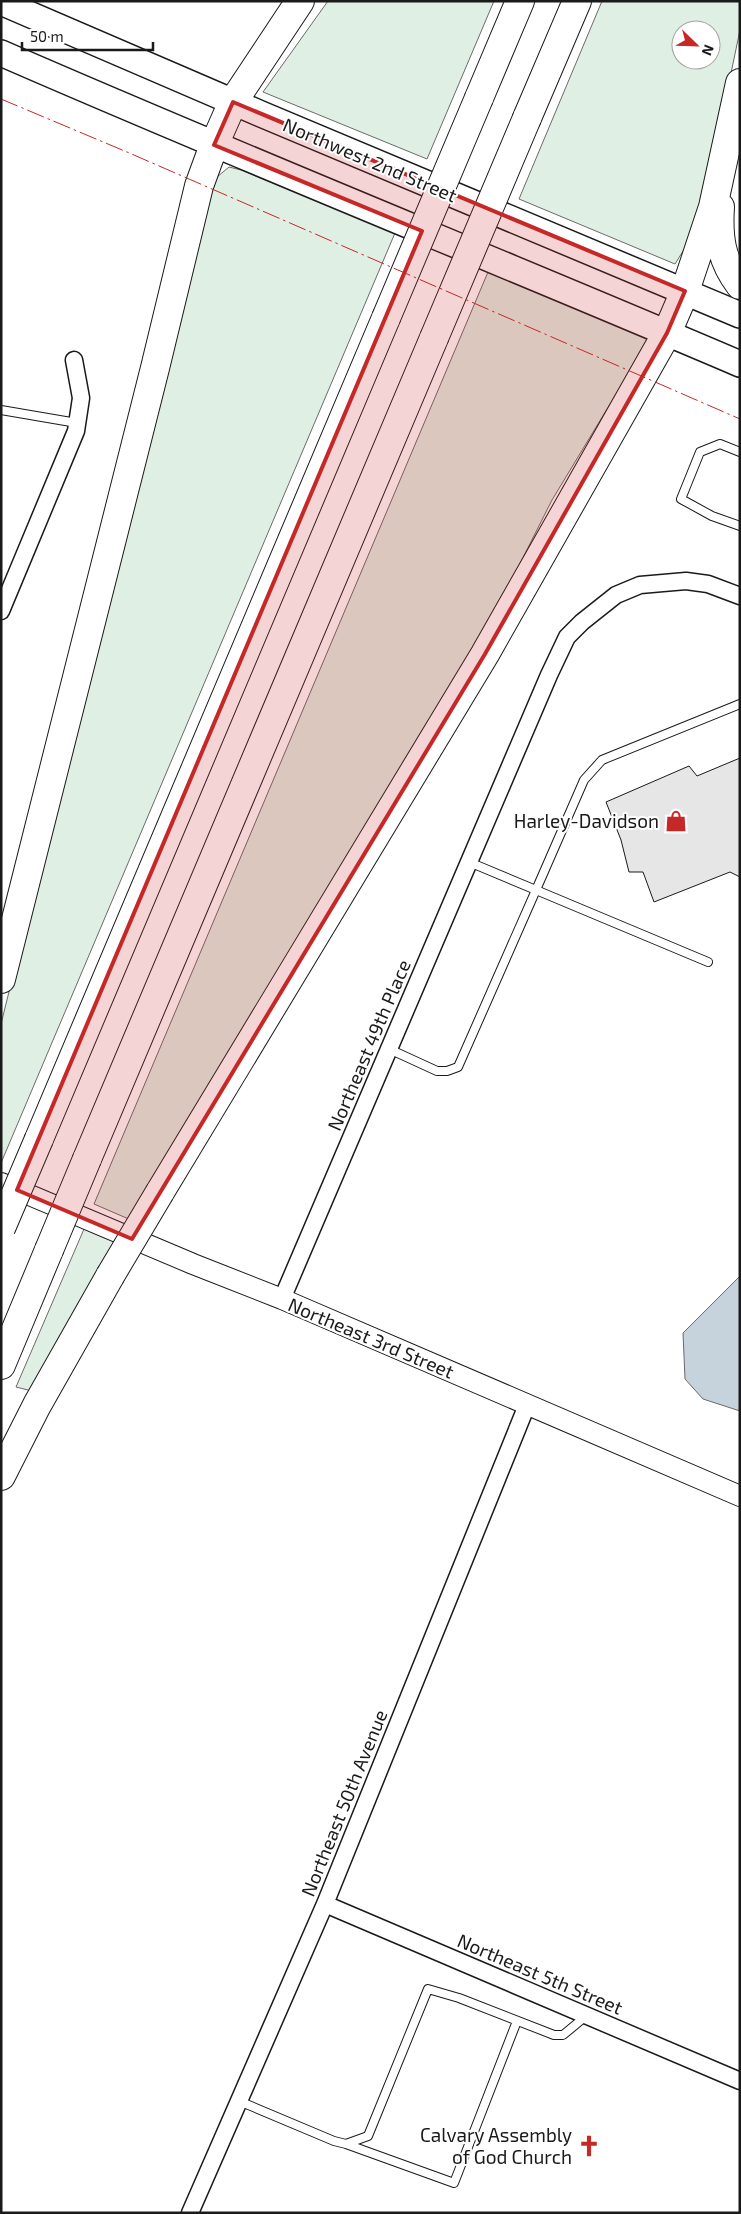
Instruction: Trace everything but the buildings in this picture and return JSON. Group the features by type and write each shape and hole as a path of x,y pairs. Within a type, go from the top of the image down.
{"highway":[{"path":"1,979 162,341 198,186 233,102 300,1"},
{"path":"1,1228 520,1"},
{"path":"1,1365 577,1"},
{"path":"1,1476 110,1276 486,654 667,333 685,291 713,207 740,83"},
{"path":"724,155 719,221 722,254 730,272 740,285"}],"main road":[{"name":"Northwest 2nd Street","path":"1,2 233,102 740,315"},
{"path":"1,54 214,145 740,364"}],"street":[{"path":"1,611 76,432 81,398 74,360"},
{"name":"Northeast 49th Place","path":"282,1299 492,807 567,637 582,622 616,595 640,585 686,581 708,584 740,596"},
{"name":"Northeast 3rd Street","path":"1,1183 193,1264 282,1299 740,1496"},
{"name":"Northeast 50th Avenue","path":"190,2213 325,1904 527,1405"},
{"name":"Northeast 5th Street","path":"325,1904 740,2081"}],"lane":[{"path":"1,410 77,423"},
{"path":"740,452 720,444 700,452 681,499 712,516 740,526"},
{"path":"389,1049 437,1071 448,1071 458,1067 584,780 602,760 740,704"},
{"path":"469,862 708,962"},
{"path":"346,2144 368,2136 428,1989 459,1998 554,2035 563,2035 586,2016"},
{"path":"239,2101 334,2141 454,2183 517,2020"}],"highlighted area":[{"path":"233,102 685,291 667,333 485,654 132,1239 17,1190 422,231 214,145"}],"green space":[{"path":"328,1 494,1 427,159 263,92"},
{"path":"602,1 740,1 740,30 703,207 688,243 675,264 519,199"},
{"path":"229,167 241,170 395,233 1,1163 1,1024 201,219 217,177"},
{"path":"488,272 650,338 552,500 467,669 131,1220 94,1204"},
{"path":"84,1229 117,1243 32,1391 16,1387"}],"shaded area":[{"path":"740,1276 740,1411 703,1399 685,1379 683,1333"}],"power":[{"path":"1,99 740,419"}],"place":[{"name":"Harley-Davidson","path":"676,821"},
{"name":"Calvary Assembly of God Church","path":"589,2146"}]}
